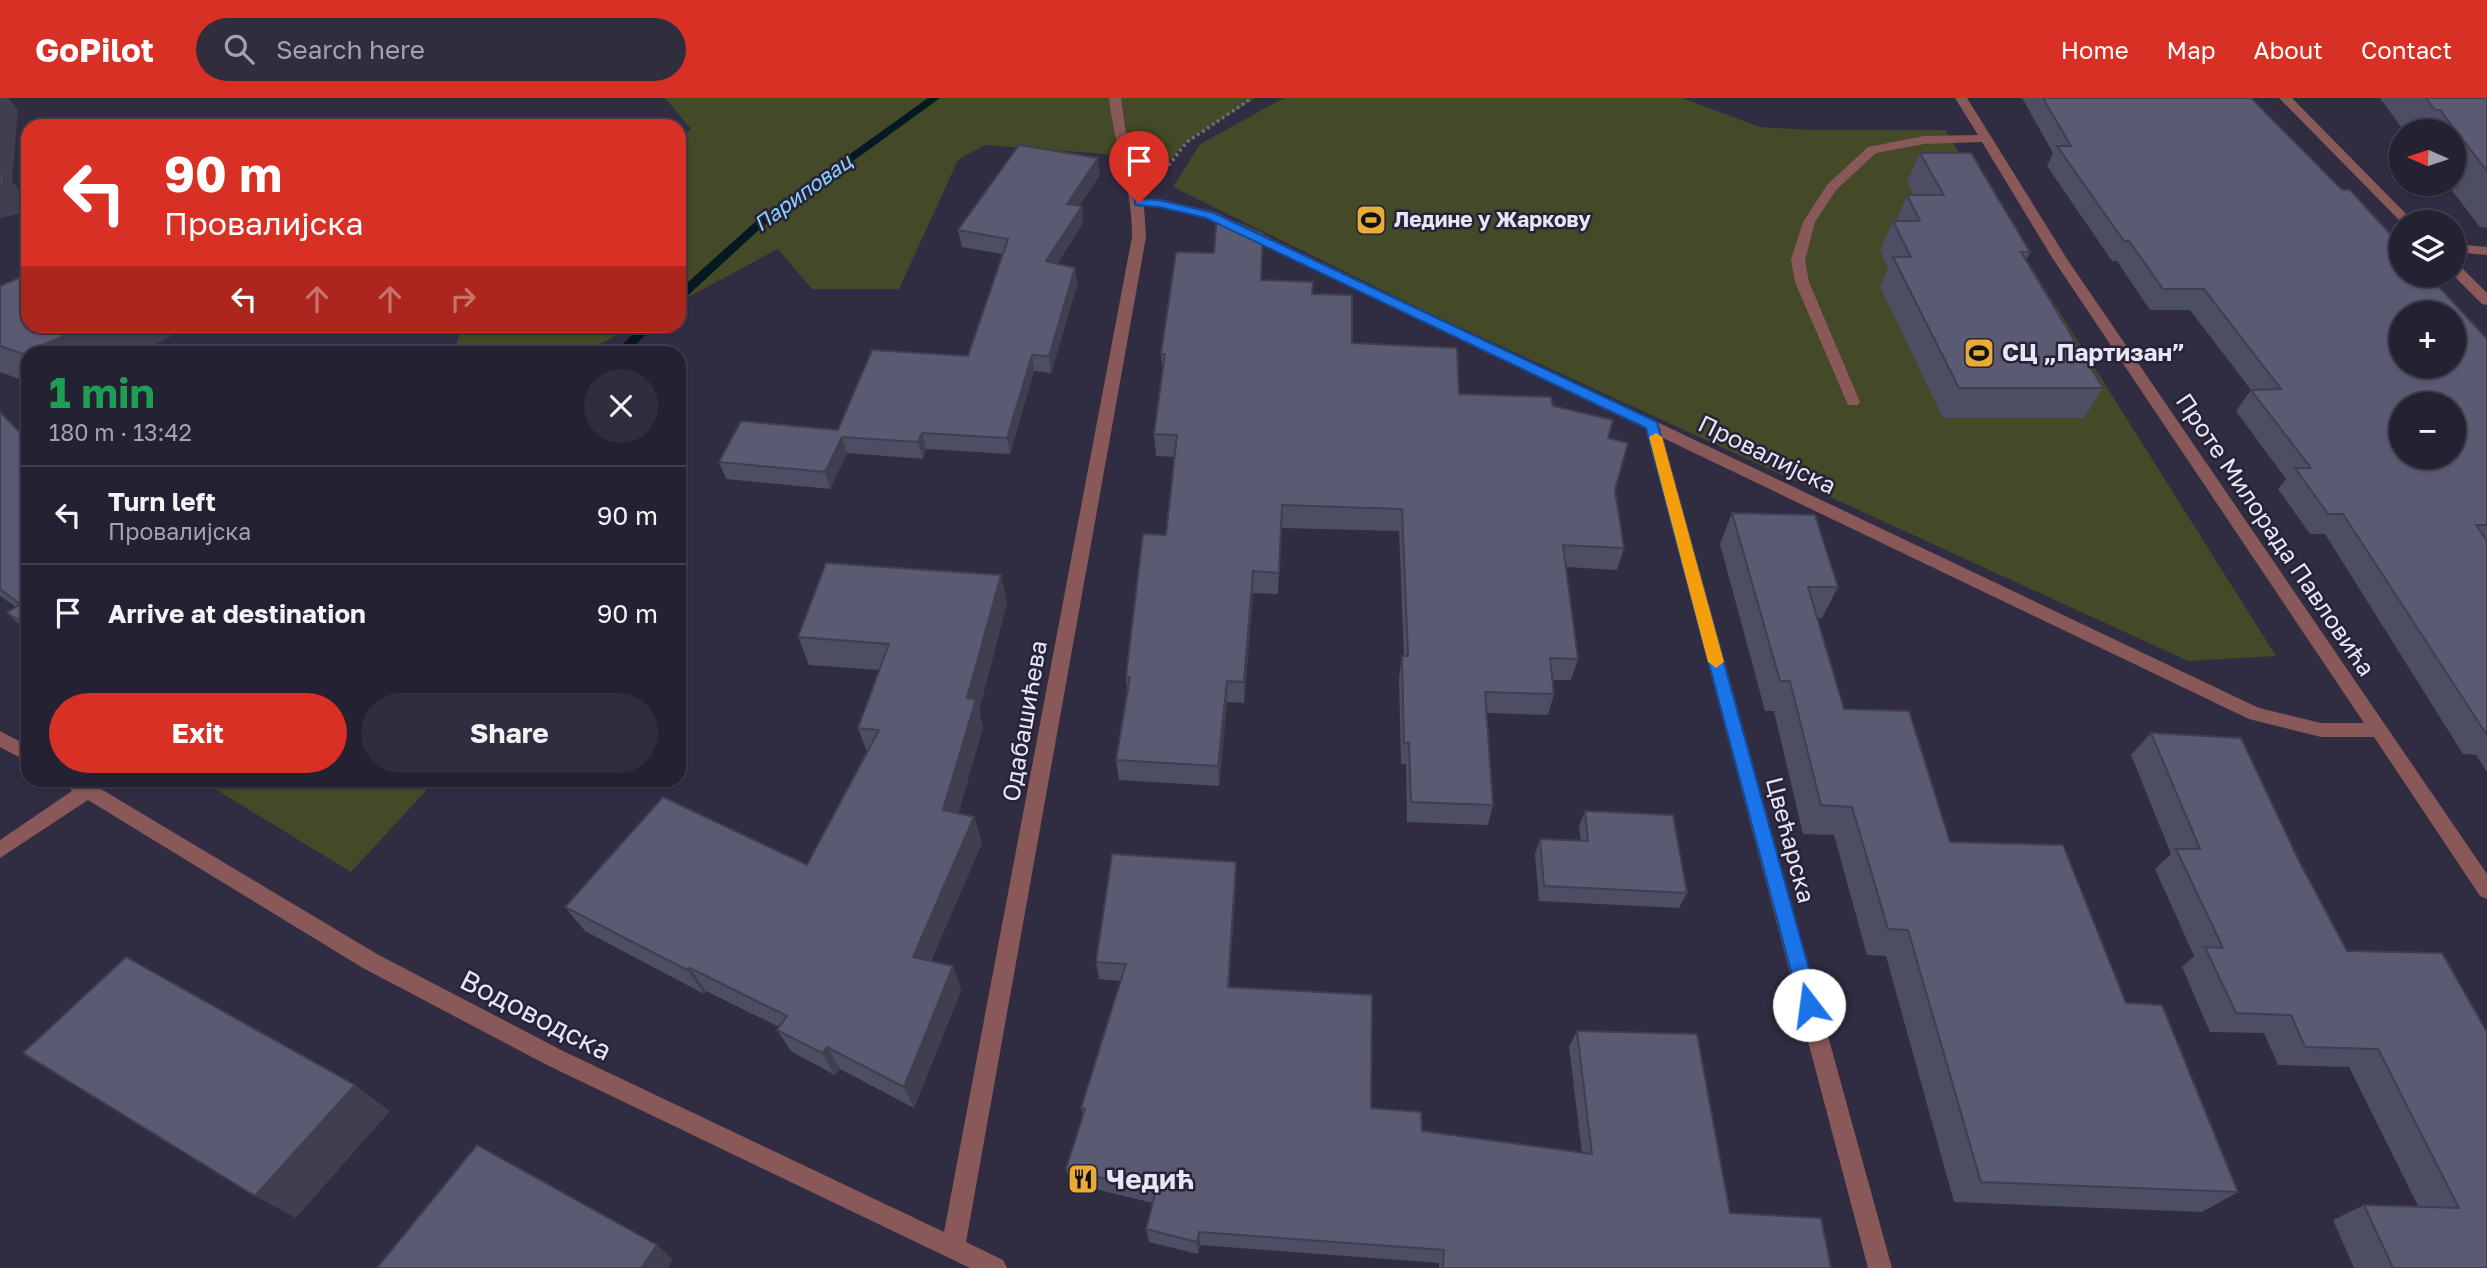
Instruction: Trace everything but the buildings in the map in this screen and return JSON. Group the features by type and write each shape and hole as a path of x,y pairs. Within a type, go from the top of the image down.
{"street":[{"name":"Одабашићева","path":"953,1248 1139,237 1139,203 1123,146 1115,98"},
{"name":"Проте Милорада Павловића","path":"1961,98 2060,259 2487,890"},
{"path":"2285,98 2396,210"},
{"path":"1853,402 1802,282 1798,260 1809,222 1837,180 1872,150 1924,140 1986,138"},
{"name":"Провалијска","path":"1139,203 1159,203 1210,215 2255,714 2321,730 2380,730"},
{"path":"2466,249 2487,251"},
{"path":"2466,280 2487,301"},
{"name":"Цвећарска","path":"1652,425 1880,1268"},
{"path":"0,738 21,751"},
{"path":"0,850 78,787"},
{"name":"Водоводска","path":"81,787 370,961 555,1058 995,1268"}],"path":[{"path":"1139,203 1187,142 1252,98"}],"green space":[{"path":"665,98 1255,98 1187,142 1172,159 985,145 958,160 899,289 812,289 778,249 686,298 686,134 691,129 686,119 683,119"},
{"path":"1284,98 1682,98 1760,127 1810,130 1945,130 2276,656 2188,661 1431,314 1173,187 1200,144"},
{"path":"460,333 621,333 596,346 456,346"},
{"path":"212,787 429,787 351,872"}],"waterway":[{"name":"Париповац","path":"686,291 758,225 935,98"},
{"name":"Париповац","path":"627,346 641,333"}],"slow traffic":[{"path":"1656,437 1716,662"}],"place":[{"name":"Ледине у Жаркову","path":"1371,220"},
{"name":"СЦ „Партизан”","path":"1979,353"},
{"name":"Чедић","path":"1083,1179"}],"route":[{"path":"1139,203 1159,203 1210,215 1652,425 1809,1005"}]}
